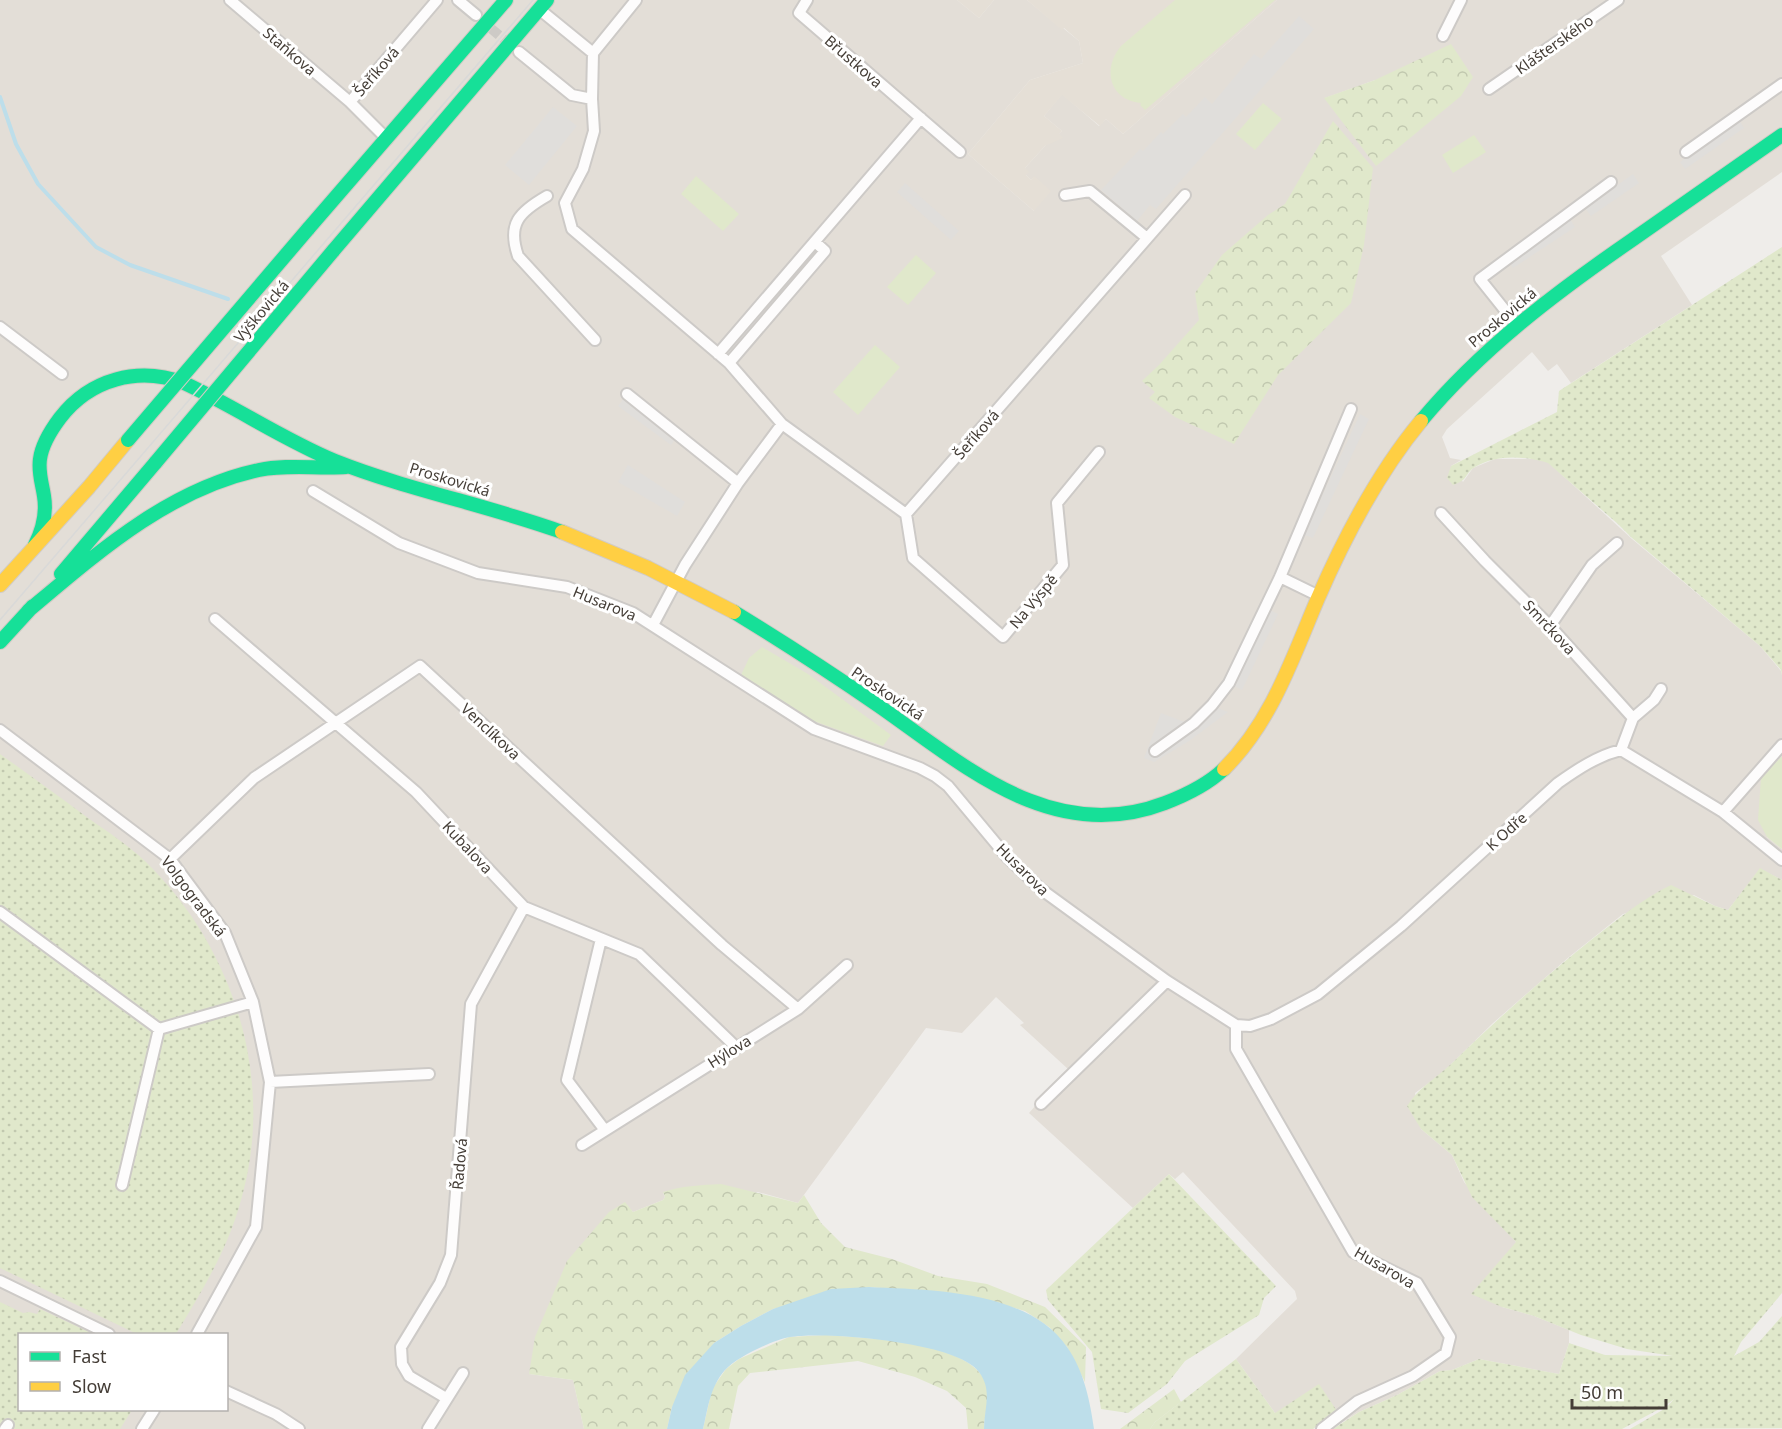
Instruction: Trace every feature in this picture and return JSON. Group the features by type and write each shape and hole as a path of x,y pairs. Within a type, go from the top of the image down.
{"street":[{"name":"Staňkova","path":"230,0 350,102"},
{"name":"Šeříková","path":"387,139 350,102 437,0"},
{"path":"458,0 476,15"},
{"name":"Výškovická","path":"0,585 89,487 506,0"},
{"path":"636,0 593,53 594,131 583,169 565,203 572,229 729,363 782,424 906,514"},
{"name":"Břustkova","path":"807,0 799,13 960,152"},
{"path":"1443,36 1461,0"},
{"name":"Klášterského","path":"1489,89 1618,0"},
{"path":"543,4 593,53"},
{"name":"Výškovická","path":"0,642 156,462 543,4"},
{"path":"519,52 572,94 592,99"},
{"path":"1686,152 1782,84"},
{"path":"718,354 921,118"},
{"name":"Proskovická","path":"349,466 516,516 677,581 730,610 803,656 1003,790 1062,813 1093,816 1132,813 1176,800 1206,784 1235,760 1252,740 1271,709 1319,596 1362,506 1408,435 1446,389 1516,324 1590,268 1782,135"},
{"path":"1516,324 1480,279 1611,182"},
{"path":"1065,195 1090,191 1147,238"},
{"name":"Šeříková","path":"906,514 1185,195"},
{"path":"547,196 522,213 513,229 515,249 518,256 595,340"},
{"path":"729,363 825,251 814,242"},
{"path":"0,327 62,374"},
{"path":"35,545 45,523 45,495 40,478 40,457 48,437 72,405 106,382 136,375 154,375 176,380 270,430 349,466"},
{"path":"627,394 738,483"},
{"path":"1155,751 1194,723 1212,705 1228,683 1280,577 1351,409"},
{"path":"654,626 685,565 738,483 782,424"},
{"name":"Na Výspě","path":"906,514 913,558 1003,637 1063,565 1057,503 1099,452"},
{"path":"28,611 89,559 126,532 208,485 262,470 349,466"},
{"path":"45,495 54,502 64,504 89,487"},
{"name":"Husarova","path":"313,491 399,543 478,573 567,587 633,613 814,729 920,768 935,776 948,786 1008,858 1042,890 1167,981 1236,1025 1236,1049 1353,1252 1418,1283 1450,1337 1446,1353 1413,1376 1358,1401 1322,1429"},
{"name":"Smrčkova","path":"1441,513 1550,626 1633,718"},
{"path":"1550,626 1592,565 1617,543"},
{"path":"1280,577 1319,596"},
{"name":"Kubalova","path":"215,619 416,792 524,907 639,954 736,1047"},
{"name":"Venclíkova","path":"171,859 254,777 420,666 722,945 798,1009"},
{"path":"1661,689 1653,700 1633,718 1620,750 1723,812 1782,860"},
{"name":"Volgogradská","path":"0,730 171,859 225,933 253,1002 270,1082 256,1227 198,1333"},
{"path":"1723,812 1782,745"},
{"name":"K Odře","path":"1236,1025 1250,1026 1271,1019 1318,994 1401,926 1558,783 1598,758 1620,750"},
{"name":"Řadová","path":"446,1398 409,1376 402,1364 401,1347 440,1283 451,1256 471,1004 524,907"},
{"path":"0,912 159,1029"},
{"path":"601,939 567,1080 604,1129"},
{"name":"Hýlova","path":"582,1145 604,1129 798,1009 847,965"},
{"path":"1041,1104 1167,981"},
{"path":"159,1029 253,1002"},
{"path":"122,1185 159,1029"},
{"path":"270,1082 429,1074"},
{"path":"0,1281 105,1333"},
{"path":"428,1429 463,1373"},
{"path":"228,1392 276,1414 299,1429"},
{"path":"142,1429 152,1411"}],"shaded area":[{"path":"0,0 957,0 979,18 994,0 1027,0 1079,41 1083,63 1030,80 968,154 1034,211 1034,177 1031,180 1026,175 1025,168 1062,131 1044,116 1062,94 1099,126 1106,119 1123,134 1277,0 1782,0 1782,172 1661,256 1692,305 1571,383 1557,364 1548,371 1532,352 1447,429 1442,437 1450,458 1461,460 1451,466 1463,482 1473,468 1495,459 1535,459 1548,462 1632,539 1760,646 1782,675 1782,756 1761,778 1767,837 1782,849 1782,880 1760,869 1728,910 1694,895 1623,914 1569,957 1493,1023 1441,1074 1415,1093 1421,1129 1452,1155 1464,1182 1516,1242 1502,1307 1534,1316 1569,1330 1569,1343 1559,1374 1479,1359 1452,1370 1440,1371 1338,1425 1328,1416 1337,1411 1275,1413 1236,1359 1297,1299 1295,1291 1183,1172 1175,1179 1169,1174 1133,1208 1029,1113 1068,1069 1020,1025 1024,1023 996,997 962,1033 926,1028 798,1203 758,1192 663,1193 665,1197 663,1200 633,1212 625,1203 529,1374 573,1380 584,1429 0,1429","holes":["1375,80 1461,96 1325,98"]},
{"path":"957,0 994,0 979,18"},
{"path":"1027,0 1277,0 1123,134 1106,119 1100,126 1062,95 1044,116 1062,131 1059,134 1063,138 1045,146 1025,168 1029,172 1026,175 1031,180 1034,176 1051,191 1034,211 968,154 1030,80 1083,63 1079,41 1064,28 1062,30"},
{"path":"1299,16 1314,29 1156,209 1150,205 1137,221 1101,190 1140,149 1143,151 1183,114 1186,117 1205,97 1212,104 1254,54 1261,59"},
{"path":"553,107 577,126 529,185 505,165"},
{"path":"1739,120 1744,128 1685,169 1680,162"},
{"path":"1633,174 1639,183 1591,216 1585,208"},
{"path":"905,183 959,231 951,240 897,192"},
{"path":"1570,219 1575,227 1513,268 1508,261"},
{"path":"815,246 821,252 729,359 723,353"},
{"path":"627,394 678,435 671,445 618,406"},
{"path":"1360,414 1369,419 1313,538 1304,535"},
{"path":"628,465 685,502 677,516 618,482"},
{"path":"1270,610 1278,614 1242,690 1234,686"},
{"path":"1207,704 1228,712 1189,741 1154,762 1144,758 1161,713 1187,723"}],"green space":[{"path":"1175,0 1275,0 1145,110 1140,105 1141,103 1130,101 1116,90 1112,82 1112,64 1121,46"},
{"path":"1451,44 1473,77 1461,96 1376,166 1324,98 1375,80"},
{"path":"1263,103 1282,119 1255,150 1236,134"},
{"path":"1333,121 1373,168 1364,245 1351,303 1278,375 1234,444 1175,417 1149,398 1155,392 1142,381 1199,320 1195,293 1222,255 1268,215 1285,204"},
{"path":"1474,135 1486,152 1453,173 1442,155"},
{"path":"696,176 739,214 723,231 681,194"},
{"path":"1782,247 1782,675 1781,670 1760,646 1632,538 1548,463 1530,459 1501,458 1475,467 1462,481 1453,485 1447,478 1451,466 1557,412 1559,391"},
{"path":"916,255 936,273 908,305 887,287"},
{"path":"875,345 900,367 858,415 833,392"},
{"path":"762,647 808,674 891,735 883,746 811,720 741,675 749,658"},
{"path":"0,754 132,850 177,896 203,934 224,975 240,1018 250,1063 253,1109 251,1155 236,1218 205,1286 177,1333 135,1333 0,1268"},
{"path":"1782,756 1782,849 1767,837 1758,820 1761,778"},
{"path":"1760,868 1782,880 1782,1293 1741,1342 1734,1356 1759,1342 1782,1316 1782,1428 1630,1429 1666,1408 1674,1399 1622,1429 1333,1429 1359,1412 1397,1395 1440,1371 1452,1370 1479,1359 1559,1374 1569,1343 1605,1355 1673,1356 1627,1349 1581,1335 1471,1294 1516,1242 1472,1197 1452,1155 1421,1129 1407,1106 1421,1089 1450,1065 1501,1016 1591,940 1640,903 1671,885 1728,910"},
{"path":"1169,1174 1276,1286 1264,1298 1259,1315 1185,1361 1167,1384 1128,1413 1101,1409 1092,1352 1048,1300 1046,1290"},
{"path":"721,1184 798,1203 804,1195 821,1223 845,1247 892,1259 938,1276 987,1284 1045,1307 1086,1347 1085,1382 1067,1347 1049,1327 1025,1311 953,1294 869,1287 773,1309 714,1343 672,1407 667,1429 584,1429 573,1380 529,1374 535,1337 567,1261 609,1212 625,1202 633,1212 663,1200 665,1197 663,1192 698,1185"},
{"path":"0,1302 23,1313 37,1314 40,1309 91,1333 18,1333 18,1411 131,1411 120,1429 0,1429"},
{"path":"826,1335 917,1345 942,1351 963,1360 979,1372 987,1387 984,1429 968,1429 966,1408 947,1391 915,1377 858,1361 750,1373 738,1386 729,1429 703,1429 712,1389 726,1369 739,1359 789,1337"},
{"path":"1236,1359 1275,1413 1319,1384 1337,1411 1313,1429 1150,1429 1155,1422"},
{"path":"1174,1389 1181,1402 1155,1422 1150,1429 1120,1429"}],"water":[{"path":"869,1287 949,1292 1004,1304 1028,1314 1050,1328 1073,1356 1085,1386 1094,1429 984,1429 986,1386 979,1372 967,1362 946,1353 890,1341 807,1336 790,1337 774,1342 746,1355 725,1370 713,1391 703,1429 667,1429 672,1407 685,1375 714,1343 773,1309 831,1289"}],"waterway":[{"path":"0,97 16,144 38,184 96,247 130,265 228,299"}],"tunnel":[{"path":"480,19 514,48"}],"tram line":[{"path":"0,620 533,0"}],"traffic: fast":[{"path":"308,229 506,0"},
{"path":"333,251 547,0"},
{"path":"1421,421 1468,370 1520,323 1603,260 1782,135"},
{"path":"128,440 308,229"},
{"path":"156,462 333,251"},
{"path":"35,545 45,515 40,459 53,427 72,405 86,394 100,385 132,376 167,378 184,383 296,443 335,461 391,481 562,532"},
{"path":"61,574 156,462"},
{"path":"28,611 136,526 195,492 226,479 259,470 281,467 346,467"},
{"path":"0,642 33,606"},
{"path":"734,612 879,706 944,753 1012,793 1048,807 1085,814 1124,814 1181,797 1203,785 1224,769"}],"traffic: slow":[{"path":"1224,769 1241,750 1268,710 1339,552 1363,506 1390,462 1421,421"},
{"path":"0,585 89,487 128,440"},
{"path":"562,532 648,568 734,612"}]}
